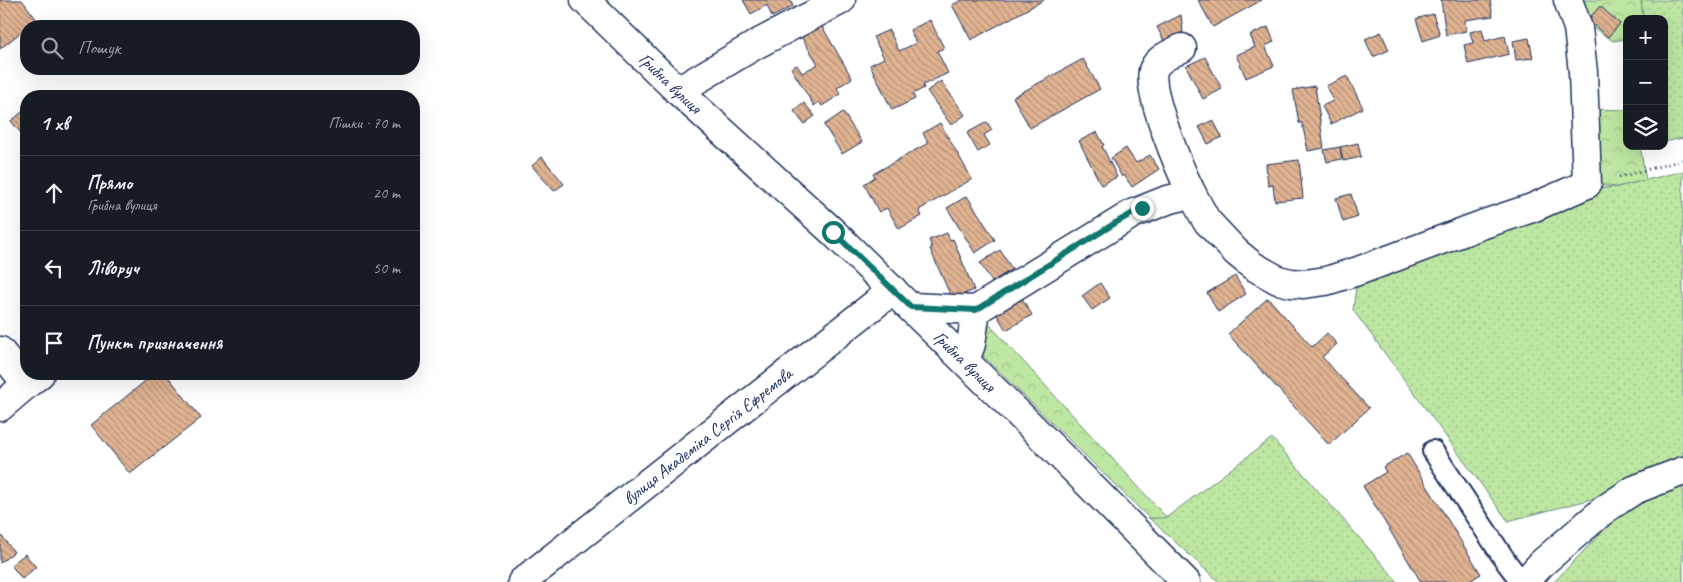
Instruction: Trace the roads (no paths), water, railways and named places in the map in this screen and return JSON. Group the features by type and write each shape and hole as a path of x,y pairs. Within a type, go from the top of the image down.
{"street":[{"name":"Грибна вулиця","path":"585,0 678,91 833,232 902,298 1186,582"},
{"path":"678,91 758,44 841,0"},
{"path":"1182,48 1163,58 1157,64 1152,70 1152,78 1156,101 1174,154 1192,194 1206,220 1236,252 1253,266 1278,280 1304,284 1326,281 1358,271 1475,227 1532,208 1588,184 1583,72 1578,28 1568,0"},
{"path":"902,298 976,310 1132,214 1166,200 1192,194"},
{"name":"вулиця Академіка Сергія Єфремова","path":"522,582 902,298"},
{"path":"965,361 971,344 976,310"},
{"path":"0,351 20,367"},
{"path":"0,407 33,380"},
{"path":"1525,582 1542,563 1605,508 1634,490 1683,472"}],"lane":[{"path":"1433,451 1507,563 1517,576 1525,582"}]}
